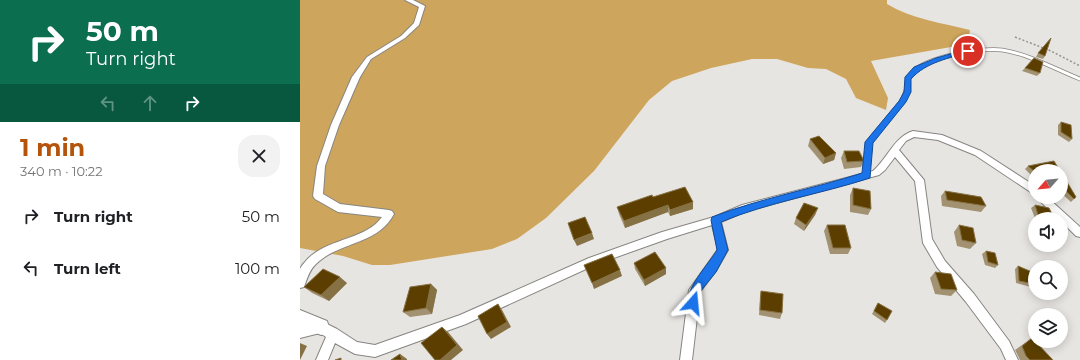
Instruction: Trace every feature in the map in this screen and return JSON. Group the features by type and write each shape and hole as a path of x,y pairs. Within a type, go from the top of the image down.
{"street":[{"path":"300,283 302,275 319,254 380,226 389,214 338,208 318,196 321,166 335,125 356,77 368,58 403,37 417,24 422,6 408,0"},
{"path":"300,318 327,330 355,348 375,351 462,320 593,261 666,235 716,220 742,209 835,186 876,173 882,168 904,139 913,134 932,135 978,153 1028,186"},
{"path":"895,151 919,180 927,240 937,258 1005,345 1012,360"},
{"path":"1049,204 1080,233"},
{"path":"686,360 695,290 712,268 723,250 716,220"},
{"path":"300,332 327,330"},
{"path":"322,360 327,330"}],"lane":[{"path":"866,175 869,142 902,102 907,92 908,78 917,68 938,59 968,51 997,49 1025,56 1080,79"}],"path":[{"path":"1015,38 1044,48 1080,66"}],"shaded area":[{"path":"300,0 887,0 887,4 907,13 927,20 970,30 968,41 951,47 871,61 888,98 886,110 856,98 846,79 826,69 808,68 777,59 752,59 711,68 672,81 649,100 594,171 546,218 517,239 492,249 390,265 372,265 343,256 300,248"}],"building":[{"path":"1051,38 1045,56 1038,53"},
{"path":"1034,58 1043,62 1040,73 1025,68"},
{"path":"1061,122 1071,125 1072,139 1061,132"},
{"path":"819,136 836,153 825,158 810,139"},
{"path":"844,151 859,151 864,161 847,162"},
{"path":"1054,161 1056,164 1038,164"},
{"path":"1068,184 1076,197 1074,199 1068,193"},
{"path":"685,187 693,202 670,210 668,205 624,221 617,207 652,195 653,197"},
{"path":"853,188 870,191 871,209 853,205"},
{"path":"945,191 981,197 986,206 947,200"},
{"path":"804,203 818,208 806,225 796,218"},
{"path":"1035,205 1049,208 1051,212 1037,212"},
{"path":"585,217 592,233 574,240 568,223"},
{"path":"827,225 845,225 851,248 833,248"},
{"path":"959,225 973,228 976,243 962,240"},
{"path":"986,251 995,253 998,265 988,262"},
{"path":"655,252 666,268 644,280 634,263"},
{"path":"612,254 620,270 592,283 584,265"},
{"path":"1018,266 1028,270 1028,283 1019,281"},
{"path":"323,269 340,277 321,295 304,287"},
{"path":"935,272 951,274 957,290 941,289"},
{"path":"431,284 426,308 403,312 410,287"},
{"path":"761,291 783,294 782,313 760,310"},
{"path":"878,303 892,311 887,320 874,311"},
{"path":"498,304 507,322 487,334 478,316"},
{"path":"442,327 457,345 440,360 435,360 421,343"},
{"path":"1028,341 1028,348 1042,348 1053,360 1030,360 1026,356 1022,346"},
{"path":"400,354 402,360 391,360"}],"route":[{"path":"693,303 695,290 712,268 723,250 716,220 742,209 835,186 866,175 869,142 902,102 907,92 908,78 917,68 938,59 968,51"}]}
